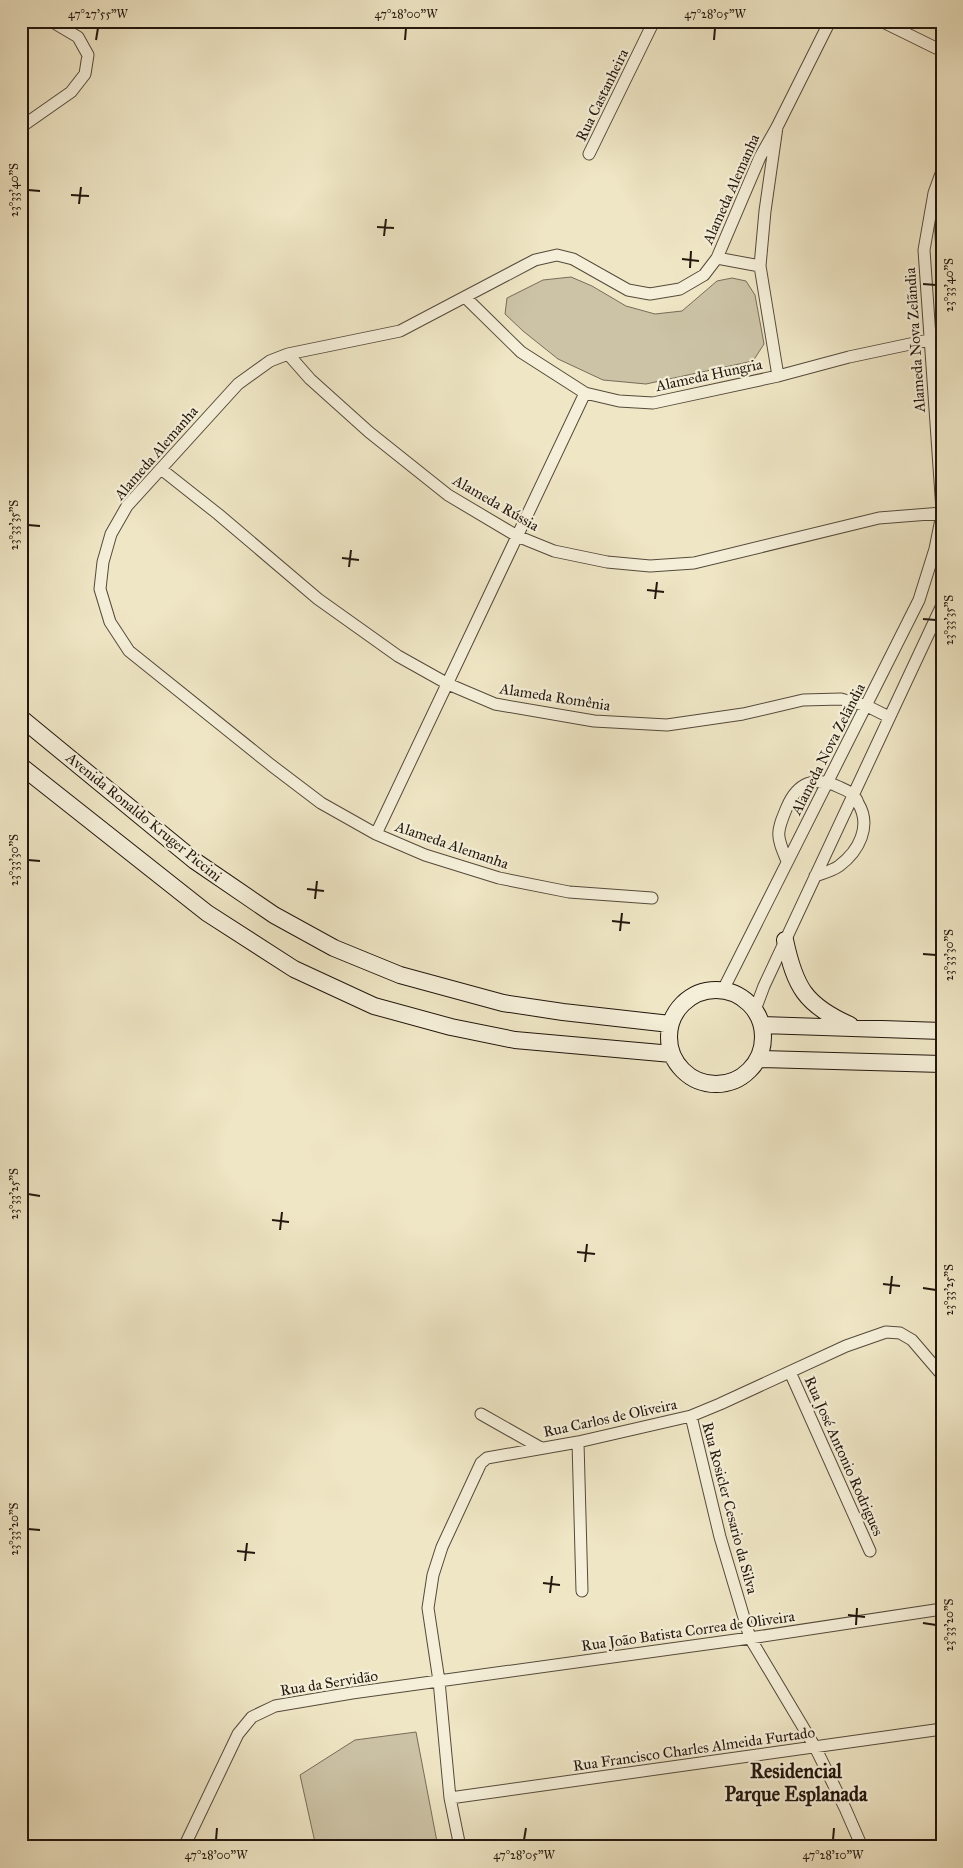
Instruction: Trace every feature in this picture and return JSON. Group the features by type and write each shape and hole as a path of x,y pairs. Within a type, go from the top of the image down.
{"main road":[{"name":"Avenida Ronaldo Kruger Piccini","path":"21,718 195,861 274,915 334,948 400,975 503,1003 670,1024"},
{"path":"21,766 207,913 294,969 374,1006 451,1027 515,1040 672,1054"},
{"path":"785,940 789,960 800,987 810,1002 823,1012 856,1028"},
{"path":"723,990 736,994 755,1010 762,1025 764,1037 758,1059 749,1072 736,1080 721,1084 706,1084 692,1078 680,1068 672,1054 669,1039 670,1024 682,1004 691,997 701,992 723,990"},
{"path":"762,1025 942,1031"},
{"path":"758,1059 942,1064"}],"street":[{"path":"21,127 71,92 86,74 88,55 78,37 51,21"},
{"name":"Rua Castanheira","path":"589,154 654,21"},
{"name":"Alameda Alemanha","path":"652,898 570,892 499,878 425,855 376,834 321,803 270,765 129,651 110,622 100,589 103,562 111,534 127,506 238,384 270,361 288,354 400,331 466,298 535,260 557,255 573,259 628,290 650,294 680,289 704,275 717,258 760,157 830,21"},
{"path":"881,21 942,51"},
{"path":"777,126 765,211 760,266 778,376"},
{"name":"Alameda Nova Zelãndia","path":"723,990 919,600 936,549 942,512 924,250 934,193 942,171"},
{"path":"717,258 760,266"},
{"name":"Alameda Hungria","path":"466,298 521,352 585,393 619,401 653,403 929,340"},
{"name":"Alameda Rússia","path":"288,354 310,378 369,432 448,495 517,536 554,551 607,562 650,566 694,563 879,518 942,512"},
{"path":"376,834 585,393"},
{"name":"Alameda Romênia","path":"161,469 218,514 318,599 398,656 448,684 495,704 594,721 667,725 743,714 803,700 841,699 867,706 889,717"},
{"path":"755,1010 785,940 942,605"},
{"path":"787,861 778,838 778,827 791,799 802,786 816,781 828,782 853,794 863,811 865,828 860,842 848,858 838,867 815,876"},
{"name":"Rua Carlos de Oliveira","path":"439,1681 428,1608 433,1575 442,1546 481,1464 487,1458 578,1442 691,1416 846,1346 886,1332 900,1334 912,1340 942,1375"},
{"name":"Rua José Antonio Rodrigues","path":"790,1372 870,1551"},
{"path":"480,1414 541,1448"},
{"name":"Rua Rosicler Cesario da Silva","path":"691,1416 720,1538 750,1638 815,1747 862,1847"},
{"path":"578,1442 582,1591"},
{"name":"Rua João Batista Correa de Oliveira","path":"439,1681 750,1638 942,1609"},
{"path":"439,1681 450,1798 460,1847"},
{"name":"Rua da Servidão","path":"184,1847 238,1734 252,1717 275,1706 439,1681"},
{"name":"Rua Francisco Charles Almeida Furtado","path":"450,1798 942,1729"},
{"path":"934,1847 942,1846"}],"shaded area":[{"path":"942,187 942,319 937,275 934,214"},
{"path":"571,277 592,286 626,306 655,314 682,311 717,281 732,278 746,281 755,295 764,344 753,361 646,384 603,380 558,359 505,314 507,298 543,280"},
{"path":"416,1732 438,1847 316,1847 300,1775 355,1740"}],"district":[{"name":"Residencial Parque Esplanada","path":"796,1782"}]}
